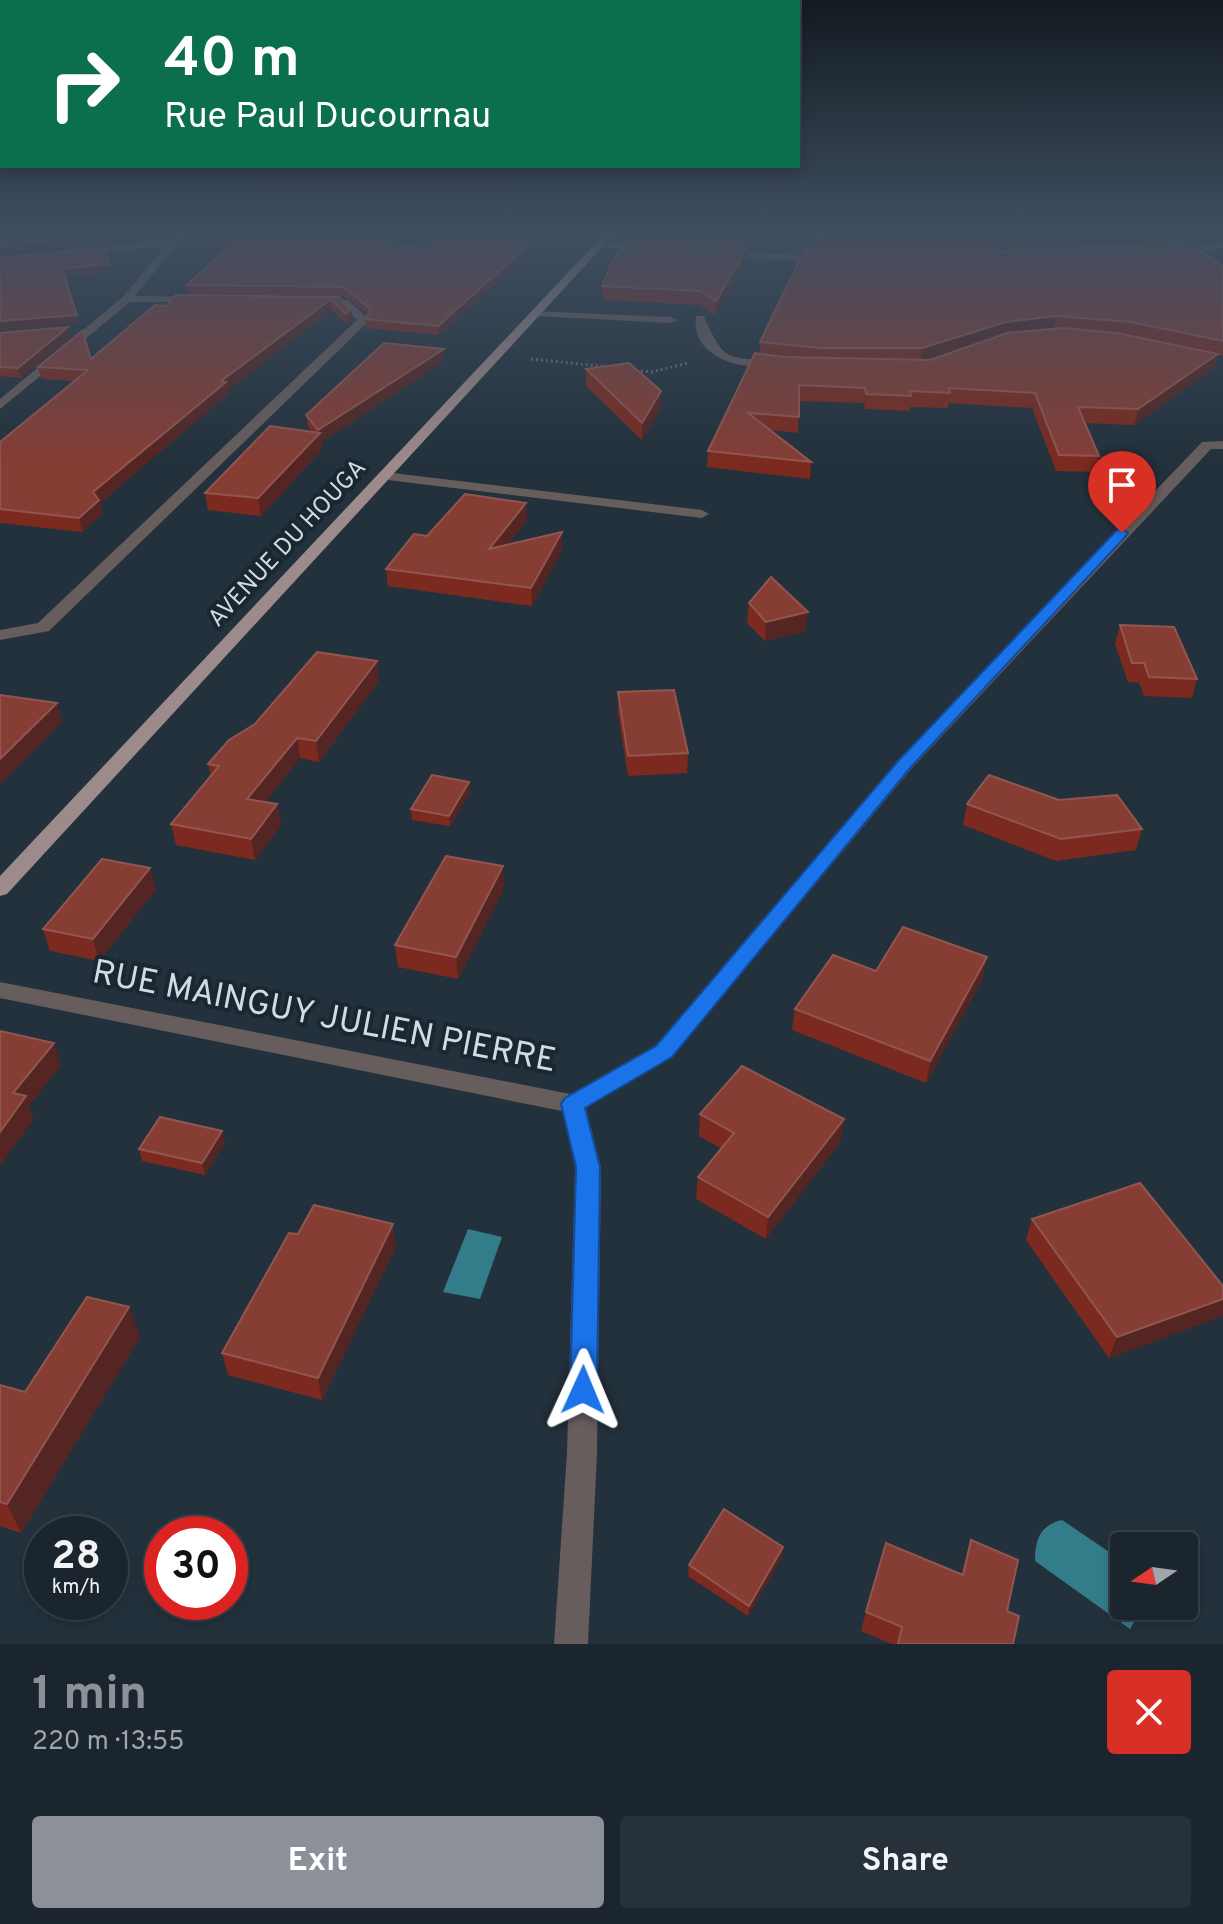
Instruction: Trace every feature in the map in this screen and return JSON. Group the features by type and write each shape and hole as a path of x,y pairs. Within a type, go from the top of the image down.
{"main road":[{"name":"AVENUE DU HOUGA","path":"0,889 540,309"}],"street":[{"path":"0,405 115,309"},
{"path":"0,635 43,627 364,320 351,309"},
{"path":"536,313 671,320"},
{"path":"700,318 709,349 720,355 753,363 791,365"},
{"path":"68,329 90,329"},
{"path":"573,1104 664,1051 905,764 1215,445 1223,431"},
{"path":"384,476 702,514"},
{"name":"RUE MAINGUY JULIEN PIERRE","path":"0,990 573,1104 588,1167 582,1453 571,1644"}],"path":[{"path":"496,356 652,372 720,355"}],"water":[{"path":"468,1229 502,1237 480,1299 443,1292"},
{"path":"1062,1520 1110,1553 1110,1615 1035,1561 1040,1534"},
{"path":"1117,1620 1135,1620 1130,1629"}],"building":[{"path":"0,309 75,309 77,315 0,321"},
{"path":"151,309 318,309 221,381 226,382 93,492 99,500 79,518 0,509 0,442 88,370 38,367 82,331 91,359"},
{"path":"371,309 457,309 438,326 365,319"},
{"path":"776,309 1223,309 1223,341 1131,322 1057,316 1006,322 922,348 820,348 760,342"},
{"path":"68,327 18,368 0,367 0,333"},
{"path":"1062,328 1117,333 1218,354 1138,409 1078,407 1099,456 1059,455 1035,393 949,388 950,393 910,391 911,396 866,394 865,388 799,385 799,417 748,413 811,462 708,451 755,353 784,357 930,360 1007,333"},
{"path":"384,343 444,349 318,430 306,415"},
{"path":"629,363 661,391 642,423 586,369"},
{"path":"270,426 320,433 258,498 205,493"},
{"path":"465,494 526,503 489,549 562,532 531,588 386,569 414,534 427,536"},
{"path":"771,577 808,612 766,622 749,603"},
{"path":"1120,625 1174,627 1197,679 1149,677 1144,663 1132,663"},
{"path":"317,652 377,661 316,741 297,738 247,799 277,804 251,839 171,824 219,766 208,764 229,740 255,724"},
{"path":"674,690 688,753 628,756 618,692"},
{"path":"0,695 57,703 0,759"},
{"path":"432,775 469,782 449,816 411,809"},
{"path":"989,775 1059,800 1117,795 1142,829 1061,839 967,804"},
{"path":"446,856 503,866 456,957 395,945"},
{"path":"102,859 150,868 93,939 43,929"},
{"path":"903,927 987,957 930,1061 795,1009 833,955 876,971"},
{"path":"0,1031 54,1043 13,1093 26,1096 0,1132"},
{"path":"742,1066 844,1119 768,1217 698,1177 734,1133 700,1114"},
{"path":"160,1117 222,1131 202,1163 139,1149"},
{"path":"1140,1183 1223,1286 1223,1299 1117,1337 1032,1219"},
{"path":"314,1205 393,1224 318,1378 222,1353 289,1233 298,1234"},
{"path":"87,1297 129,1307 7,1504 0,1502 0,1385 25,1392"},
{"path":"724,1509 783,1547 749,1606 689,1565"},
{"path":"971,1540 1018,1560 1007,1611 1019,1616 1013,1644 898,1644 902,1627 866,1612 886,1543 963,1575"}],"route":[{"path":"583,1390 588,1167 573,1104 664,1051 905,764 1122,533"}]}
